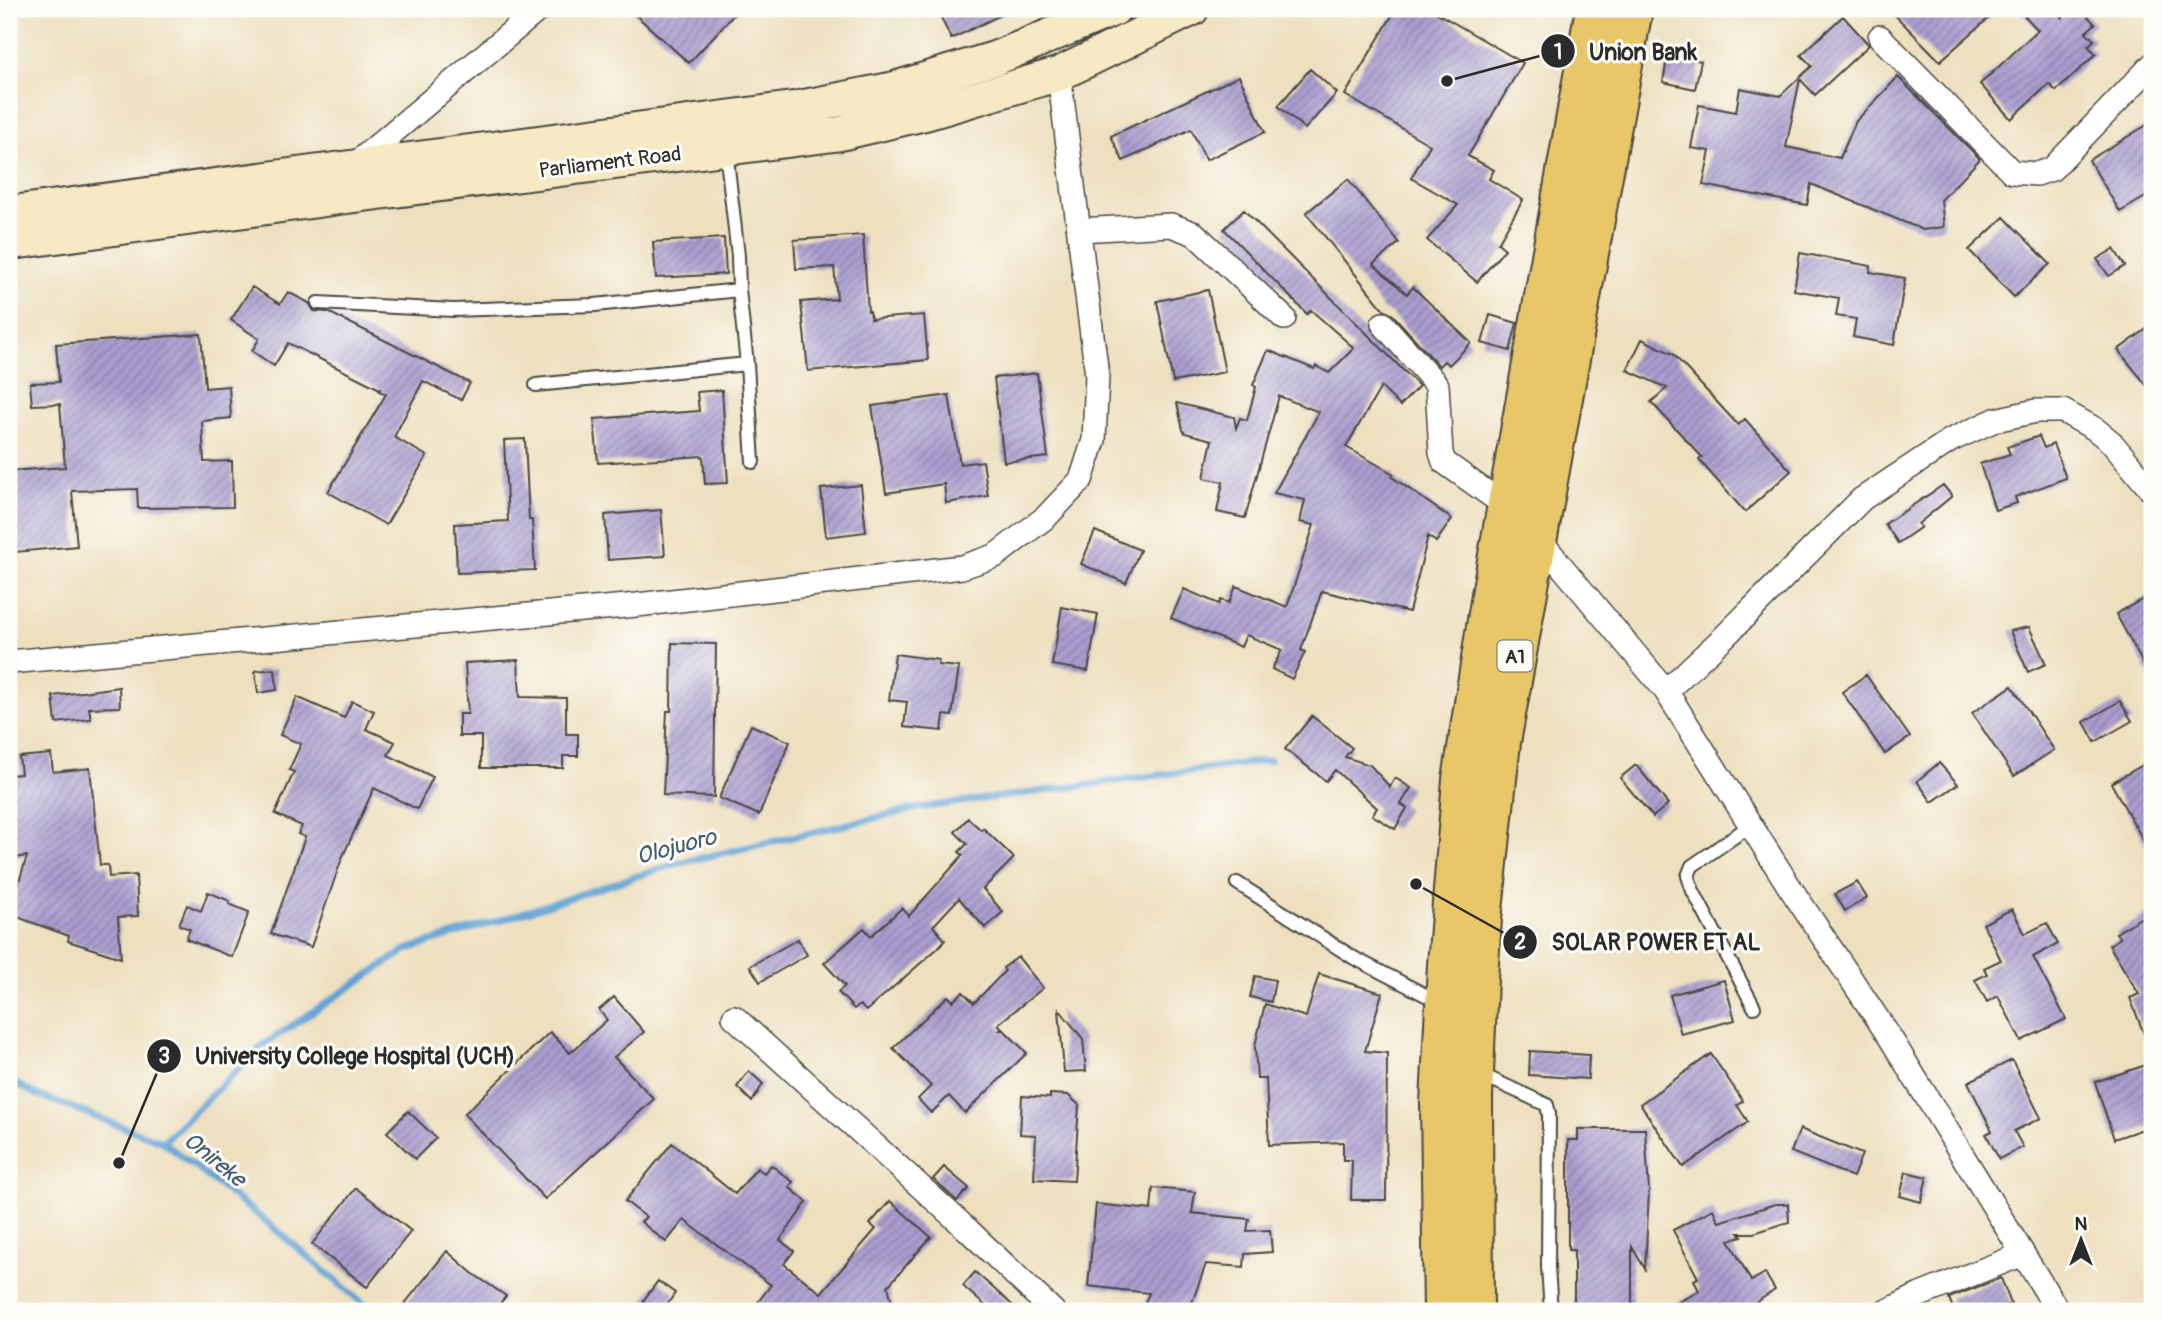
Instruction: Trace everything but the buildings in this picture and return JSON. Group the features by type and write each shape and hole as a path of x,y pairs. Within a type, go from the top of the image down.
{"highway":[{"name":"A1","path":"1474,1311 1474,1072 1482,919 1501,742 1515,526 1595,9"},
{"name":"A1","path":"1443,1311 1440,1103 1462,780 1515,526 1633,9"}],"main road":[{"name":"Parliament Road","path":"9,243 347,182 797,108 893,89 996,58 1114,9"},
{"name":"Parliament Road","path":"9,213 726,147 838,134 927,113 1059,74 1192,9"}],"street":[{"path":"347,182 539,9"},
{"path":"1880,37 2012,172 2037,174 2052,169 2152,65"},
{"path":"9,662 637,605 962,567 995,556 1046,517 1081,480 1094,440 1097,375 1059,74"},
{"path":"1079,230 1171,225 1195,234 1284,318"},
{"path":"1383,324 1437,385 1441,453 1444,462 1515,526 1666,691 1891,1039 2058,1311"},
{"path":"1666,691 1724,638 1862,499 1951,440 1995,419 2036,411 2063,411 2112,442 2152,491"},
{"path":"734,1017 1053,1311"},
{"path":"1886,1311 2023,1254"}],"lane":[{"path":"726,147 738,256 753,462"},
{"path":"318,303 466,309 595,305 739,290"},
{"path":"536,385 747,364"},
{"path":"1751,825 1692,866 1688,876 1693,891 1754,1007"},
{"path":"1237,883 1354,958 1446,1005"},
{"path":"1474,1072 1546,1105 1549,1114 1548,1267 1551,1311"}],"waterway":[{"name":"Olojuoro","path":"163,1142 263,1045 406,950 675,864 918,808 1270,760"},
{"name":"Onireke","path":"9,1080 35,1094 163,1142 269,1224 372,1311"}],"place":[{"name":"Union Bank","path":"1447,81"},
{"name":"SOLAR POWER ET AL","path":"1416,884"},
{"name":"University College Hospital (UCH)","path":"119,1163"}]}
